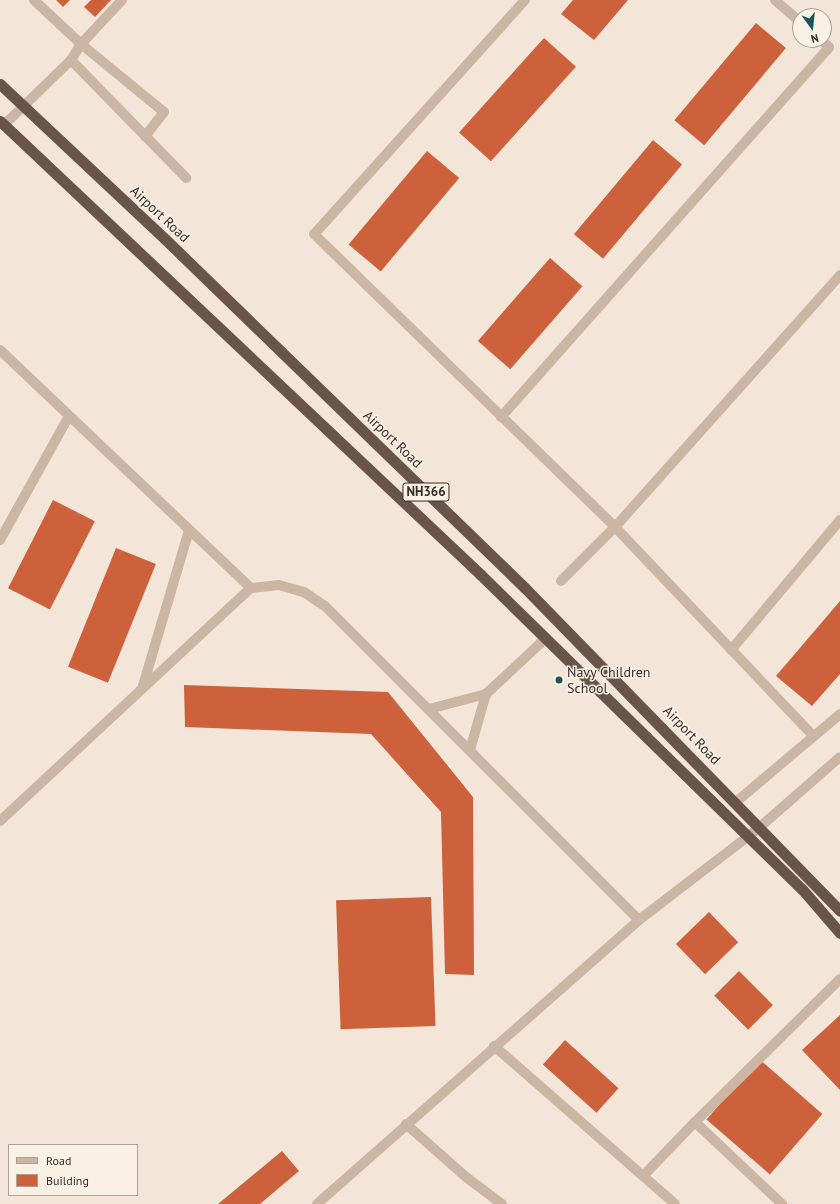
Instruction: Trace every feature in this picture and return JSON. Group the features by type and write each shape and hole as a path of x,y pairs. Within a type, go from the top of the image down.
{"highway":[{"name":"Airport Road","path":"0,84 525,588 736,802 840,911"},
{"name":"NH366","path":"2,123 546,639 748,836 802,890 840,933"}],"street":[{"path":"34,0 81,44 164,112 145,136"},
{"path":"2,123 24,107 71,60 81,44 122,0"},
{"path":"525,0 314,234 615,527 813,736"},
{"path":"775,0 792,15"},
{"path":"501,417 828,48"},
{"path":"71,60 186,178"},
{"path":"561,581 615,527 840,275"},
{"path":"0,350 251,588"},
{"path":"0,540 69,416"},
{"path":"731,650 840,520"},
{"path":"142,689 189,530"},
{"path":"0,821 251,588 279,585 304,592 325,606 429,708 639,920"},
{"path":"429,708 486,694 546,639"},
{"path":"470,750 486,694"},
{"path":"736,802 840,714"},
{"path":"317,1204 494,1046 639,920 760,827 840,757"},
{"path":"643,1176 695,1122 840,979"},
{"path":"494,1046 675,1204"},
{"path":"695,1122 782,1204"},
{"path":"406,1124 466,1177 502,1204"}],"building":[{"path":"56,0 70,0 63,7"},
{"path":"91,0 111,0 95,17 84,7"},
{"path":"573,0 628,0 594,40 561,14"},
{"path":"756,23 786,48 704,145 674,120"},
{"path":"544,38 576,67 491,161 459,132"},
{"path":"653,140 682,164 603,259 574,234"},
{"path":"427,151 459,178 381,271 349,244"},
{"path":"550,258 582,286 510,369 478,341"},
{"path":"53,500 95,521 50,610 8,588"},
{"path":"116,548 156,564 108,683 68,667"},
{"path":"840,601 840,674 812,706 776,676"},
{"path":"184,685 388,692 473,797 474,975 445,974 441,812 371,734 185,727"},
{"path":"431,897 436,1026 341,1029 336,900"},
{"path":"709,912 738,942 705,974 676,944"},
{"path":"739,971 773,1005 748,1030 714,996"},
{"path":"840,1015 840,1090 802,1050"},
{"path":"565,1040 619,1088 596,1113 543,1065"},
{"path":"759,1059 822,1114 770,1174 707,1119"},
{"path":"282,1151 299,1171 260,1204 218,1204"}],"place":[{"name":"Navy Children School","path":"559,680"}]}
